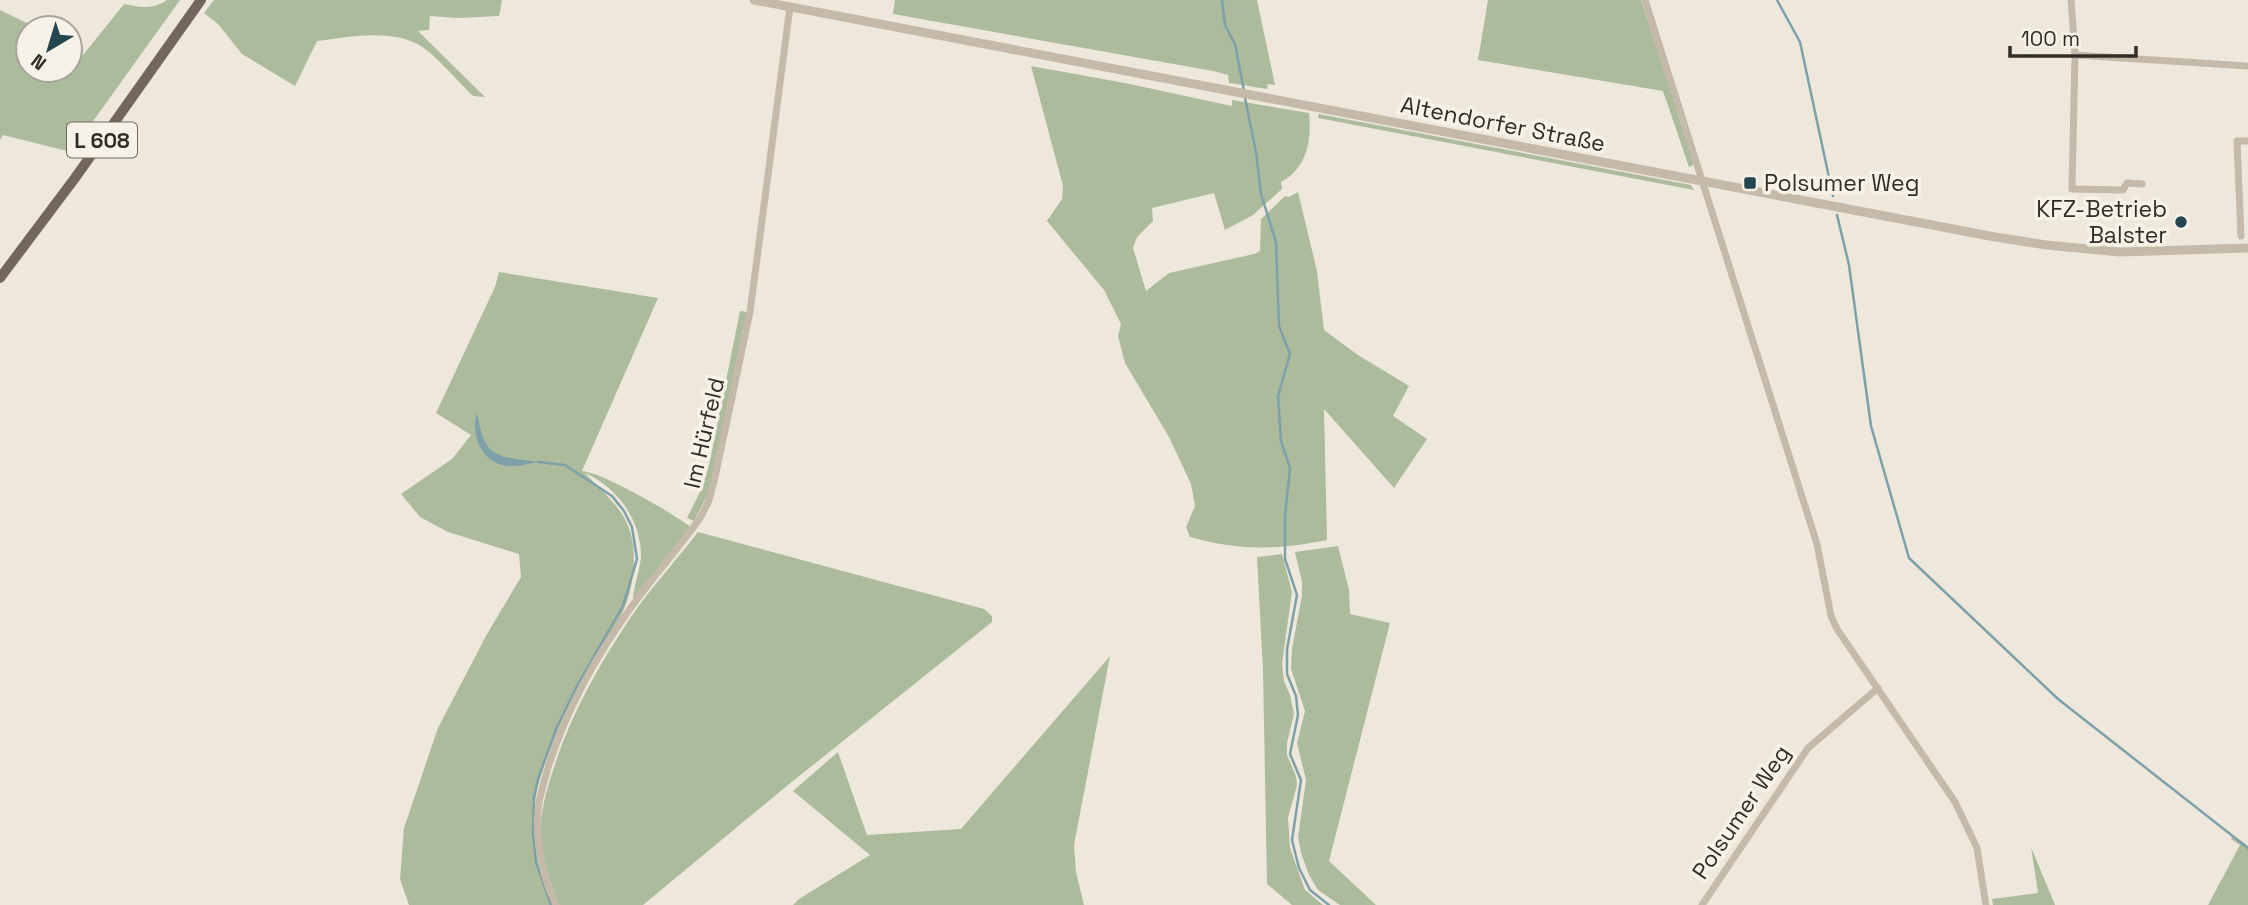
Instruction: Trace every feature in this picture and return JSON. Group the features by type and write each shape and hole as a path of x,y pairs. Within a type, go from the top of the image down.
{"main road":[{"name":"L 608","path":"0,278 75,178 201,0"}],"street":[{"name":"Altendorfer Straße","path":"754,0 2046,245 2120,253 2248,248"},
{"path":"1645,0 1817,544 1831,616 1836,628 1952,796 1966,822 1977,848 1986,905"},
{"path":"2071,0 2075,55 2071,188 2123,190 2127,183 2142,184"},
{"name":"Im Hürfeld","path":"556,905 542,865 537,838 538,809 552,755 585,681 632,606 700,518 714,482 750,312 790,8"},
{"path":"2075,55 2248,66"},
{"path":"2241,236 2237,141 2248,141"},
{"name":"Polsumer Weg","path":"1702,905 1808,748 1878,688"}],"green space":[{"path":"167,0 180,0 71,152 3,135 0,140 0,10 14,17 14,84 84,84 84,54 124,4 141,7"},
{"path":"214,0 502,0 499,16 430,16 429,30 418,31 485,97 473,96 421,46 410,40 384,35 317,41 295,86 242,54 218,24 204,13"},
{"path":"895,0 1257,0 1275,85 1268,84 1267,89 1229,83 1228,75 1213,71 893,14"},
{"path":"1488,0 1641,0 1695,164 1689,167 1663,91 1478,60"},
{"path":"1031,66 1232,106 1232,100 1309,113 1310,133 1302,161 1290,176 1281,182 1282,189 1253,215 1225,230 1214,193 1152,208 1153,221 1137,237 1133,248 1146,291 1169,273 1260,251 1261,219 1285,196 1289,197 1298,192 1317,271 1324,330 1358,355 1409,386 1393,416 1427,439 1394,488 1324,409 1327,540 1258,548 1225,545 1190,537 1186,527 1195,506 1191,484 1169,437 1125,363 1118,336 1121,324 1104,290 1047,221 1062,199 1063,186"},
{"path":"1319,114 1691,185 1694,190 1318,118"},
{"path":"499,272 658,298 582,471 621,486 691,527 633,599 641,556 637,530 617,496 597,479 585,473 617,507 626,522 632,540 634,568 623,612 597,652 566,713 546,759 537,791 535,834 540,863 553,905 409,905 400,879 404,828 438,728 487,634 521,577 519,554 448,532 420,517 401,494 452,459 471,435 436,413 495,287"},
{"path":"740,311 747,312 714,475 694,521 687,518 702,488 709,465"},
{"path":"698,532 984,609 992,616 992,622 643,905 559,905 549,877 541,838 542,811 556,761 582,700 614,643 645,597"},
{"path":"1338,546 1349,590 1350,614 1390,623 1329,861 1376,905 1340,905 1318,890 1309,875 1298,837 1306,780 1297,743 1305,711 1291,669 1302,595 1295,552"},
{"path":"1282,554 1292,592 1282,664 1294,714 1287,743 1287,755 1297,785 1288,818 1290,848 1305,890 1323,905 1292,905 1267,884 1263,670 1257,557"},
{"path":"1110,656 1074,845 1076,872 1084,905 793,905 870,855 793,791 838,752 867,835 961,829"},
{"path":"2233,835 2248,846 2248,905 2208,905 2240,845 2231,839"},
{"path":"2031,847 2055,905 1993,905 1992,899 2038,893"}],"water":[{"path":"477,413 484,439 494,452 501,456 538,462 509,466 492,461 478,443 475,428"}],"waterway":[{"path":"1222,0 1225,25 1235,44 1244,91"},
{"path":"1777,0 1800,42 1833,196"},
{"path":"1245,98 1261,194 1276,242 1279,326 1290,354 1278,396 1281,441 1290,468 1285,516 1285,559 1297,595 1287,649 1287,674 1296,696 1298,715 1290,754 1301,780 1292,840 1299,868 1310,890 1329,905"},
{"path":"1837,215 1849,265 1871,426 1909,558 2058,699 2248,848"},
{"path":"538,462 565,465 612,496 632,527 637,559 623,606 578,684 557,727 538,779 534,797 533,833 536,862 551,905"}],"place":[{"name":"Polsumer Weg","path":"1750,183"},
{"name":"KFZ-Betrieb Balster","path":"2181,222"}]}
